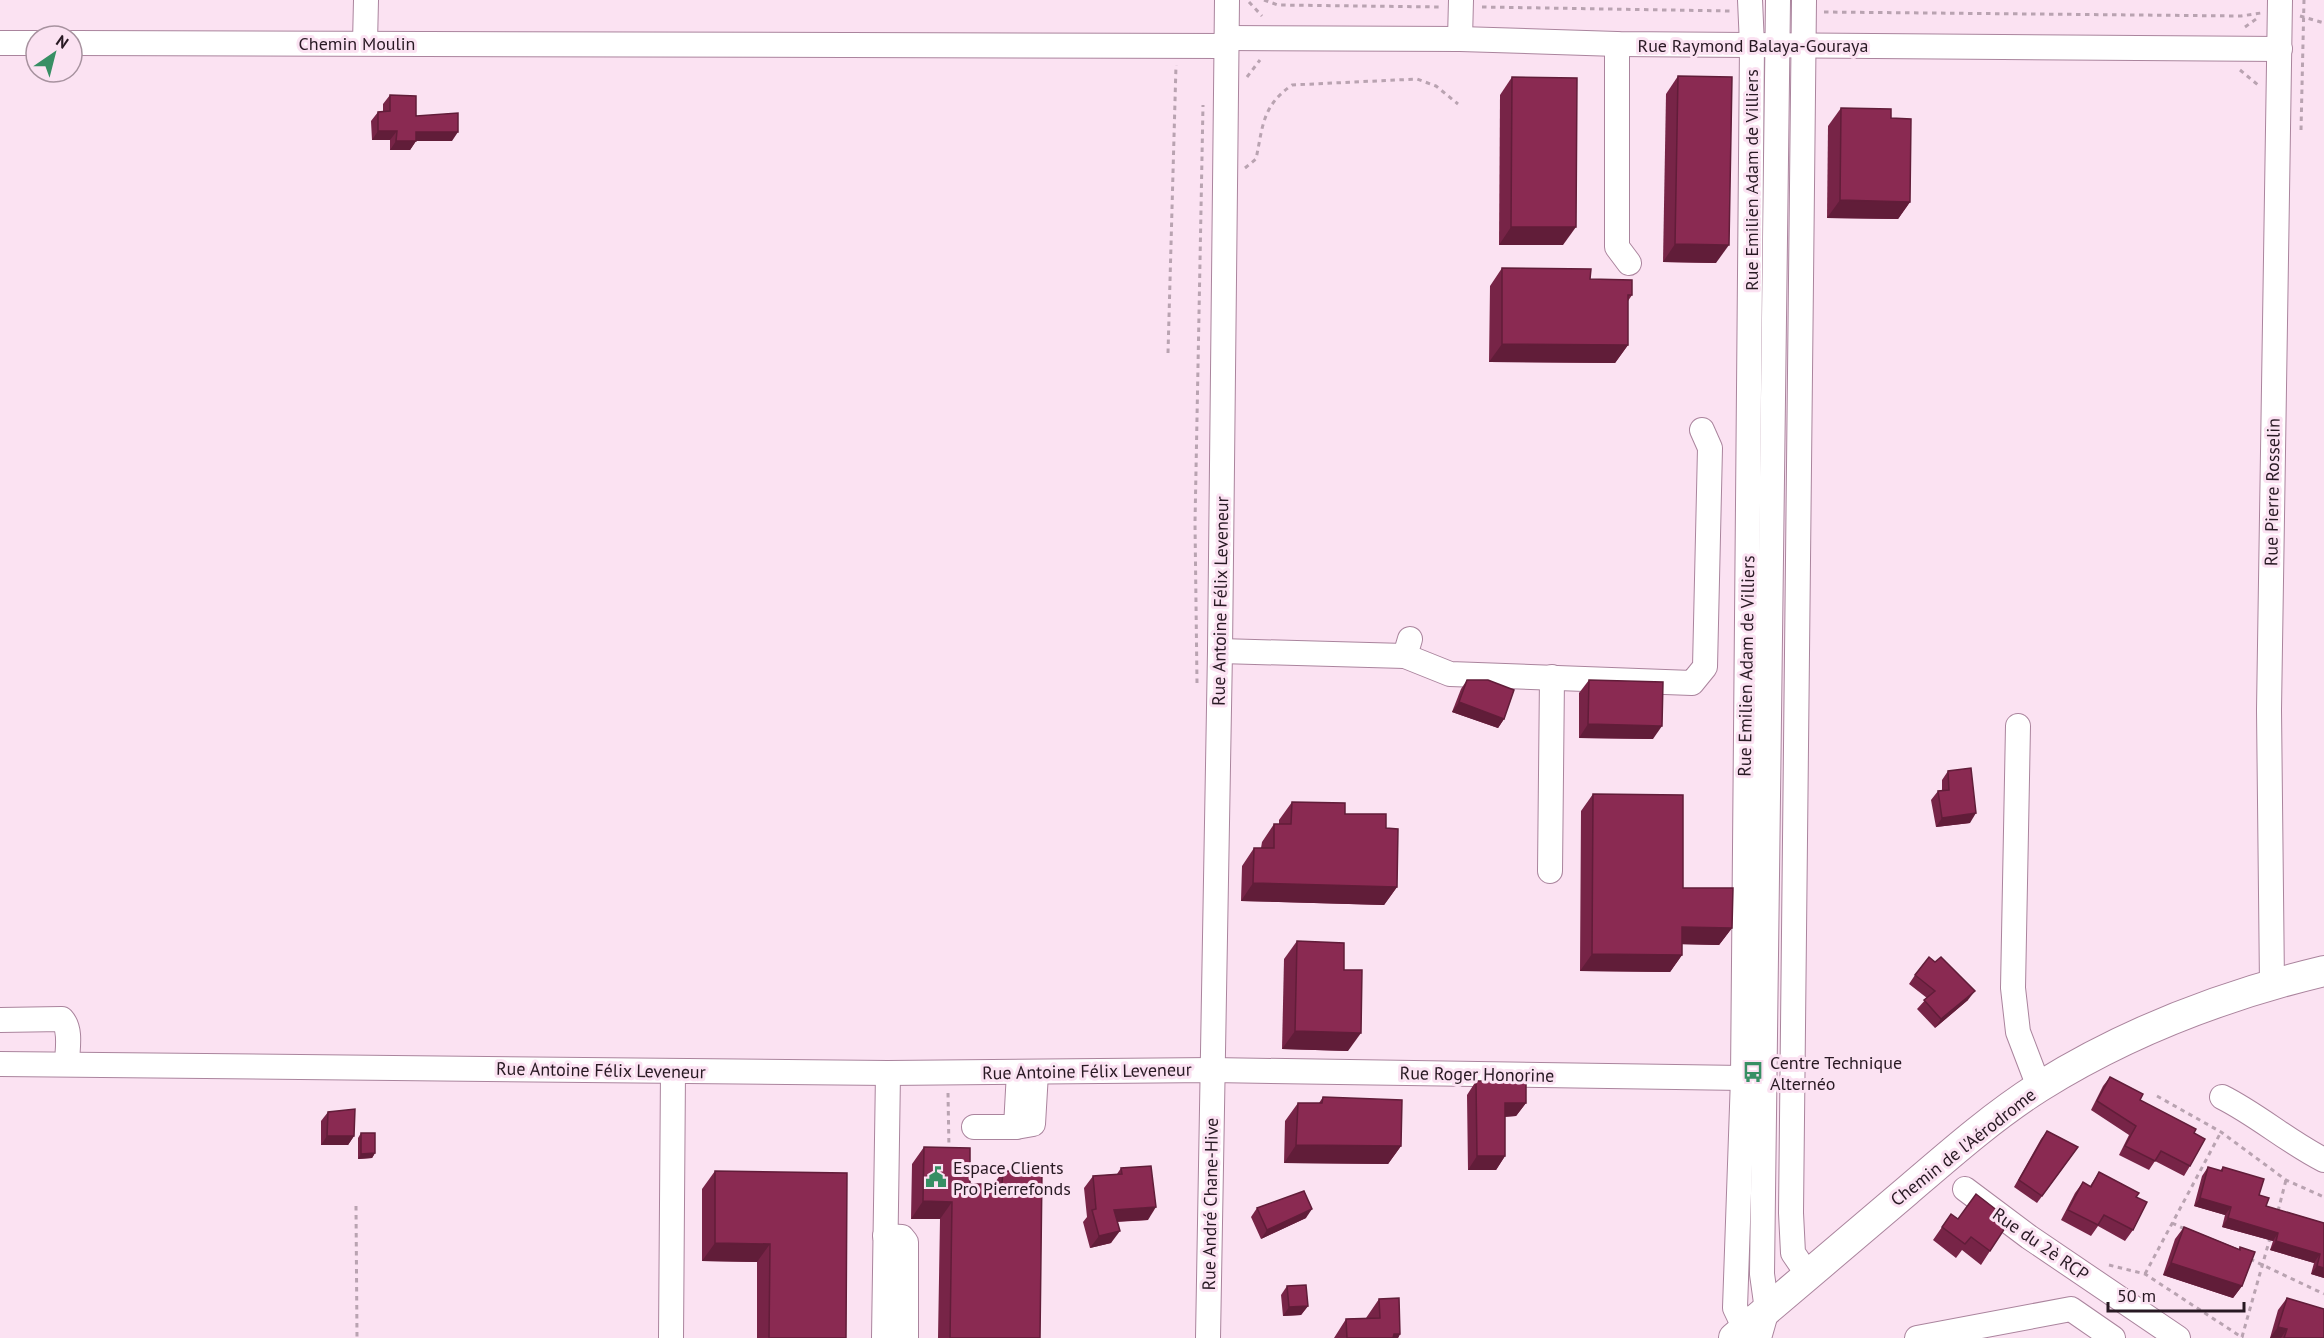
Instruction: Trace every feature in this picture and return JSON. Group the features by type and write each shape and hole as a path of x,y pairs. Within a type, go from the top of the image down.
{"main road":[{"name":"Chemin de l'Aérodrome","path":"1751,1329 1800,1264 2039,1087 2113,1046 2172,1018 2272,984 2324,971"}],"street":[{"path":"365,43 366,0"},
{"name":"Rue Antoine Félix Leveneur","path":"0,1064 888,1073 1212,1070 1220,651 1239,171 1226,42 1227,0"},
{"path":"1460,39 1461,0"},
{"name":"Rue Emilien Adam de Villiers","path":"1750,0 1752,45 1743,1078 1735,1308 1751,1329"},
{"path":"1751,1329 1762,1274 1764,1227 1778,0"},
{"path":"1800,1264 1792,1082 1804,0"},
{"name":"Rue Pierre Rosselin","path":"2272,984 2269,710 2280,0"},
{"name":"Rue Raymond Balaya-Gouraya","path":"1177,45 1226,42 1460,39 1617,44 2280,49"},
{"path":"0,43 24,43"},
{"name":"Chemin Moulin","path":"84,43 1177,45"},
{"path":"1617,44 1617,247 1629,263"},
{"path":"1220,651 1408,647 1450,674 1692,683 1705,667 1710,448 1701,430"},
{"path":"1550,871 1552,677"},
{"path":"2018,726 2013,988 2018,1032 2039,1087"},
{"path":"0,1020 62,1019 66,1024 68,1036 67,1064"},
{"name":"Rue Roger Honorine","path":"1212,1070 1743,1078"},
{"name":"Rue André Chane-Hive","path":"1208,1338 1212,1070"},
{"path":"671,1338 673,1071"},
{"path":"974,1126 1016,1127 1027,1072"},
{"path":"884,1338 888,1073"},
{"path":"2222,1097 2246,1109 2303,1150 2324,1160"},
{"name":"Rue du 2è RCP","path":"1965,1189 2029,1237 2178,1338"},
{"path":"1764,1227 1774,1240 1800,1264"},
{"path":"885,1236 902,1237 906,1242 906,1338"},
{"path":"1917,1338 2071,1309 2113,1338"}],"path":[{"path":"2304,0 2304,17"},
{"path":"1168,353 1177,45"},
{"path":"1244,81 1263,55"},
{"path":"2235,66 2263,89"},
{"path":"1239,171 1256,159 1266,115 1276,96 1292,85 1417,79 1436,86 1458,104"},
{"path":"1239,171 1245,156"},
{"path":"948,1089 949,1160"},
{"path":"2157,1096 2221,1132 2286,1180 2324,1197"},
{"path":"2145,1274 2221,1132"},
{"path":"2277,1212 2286,1180"},
{"path":"356,1206 357,1338"},
{"path":"2172,1223 2192,1232"},
{"path":"2099,1263 2145,1274 2242,1338 2271,1233"},
{"path":"2242,1256 2324,1294"}],"building":[{"path":"1678,76 1732,77 1729,245 1675,244"},
{"path":"1512,77 1577,78 1576,227 1511,227"},
{"path":"390,95 416,96 416,116 458,113 458,132 416,132 416,141 396,141 397,131 378,131 378,112 390,111"},
{"path":"1841,108 1891,109 1891,118 1911,119 1910,202 1840,200"},
{"path":"1502,268 1591,269 1590,279 1632,280 1632,295 1628,295 1628,345 1502,344"},
{"path":"1467,680 1488,680 1514,690 1504,719 1459,702"},
{"path":"1589,680 1663,682 1662,726 1588,724"},
{"path":"1971,768 1976,813 1942,818 1938,791 1949,790 1948,771"},
{"path":"1593,794 1683,795 1683,888 1733,888 1732,928 1682,927 1682,955 1592,954"},
{"path":"1292,802 1345,803 1345,814 1386,814 1386,828 1398,829 1397,887 1253,883 1254,848 1274,848 1274,824 1291,824"},
{"path":"1297,941 1344,943 1344,970 1362,970 1361,1033 1295,1031"},
{"path":"1929,957 1935,962 1941,957 1975,991 1941,1019 1924,1000 1935,991 1915,975"},
{"path":"2110,1077 2143,1094 2140,1100 2196,1129 2194,1133 2205,1139 2190,1166 2161,1151 2155,1161 2125,1146 2136,1126 2097,1101"},
{"path":"1476,1081 1526,1081 1526,1103 1505,1103 1505,1156 1477,1156"},
{"path":"1323,1097 1402,1100 1401,1146 1296,1145 1298,1103 1322,1103"},
{"path":"355,1109 354,1136 327,1136 328,1112"},
{"path":"2047,1131 2078,1147 2042,1196 2019,1180"},
{"path":"361,1133 375,1133 375,1153 361,1154"},
{"path":"924,1147 970,1148 970,1184 1002,1184 1003,1171 1042,1171 1040,1338 950,1338 952,1202 923,1201"},
{"path":"1151,1166 1156,1207 1114,1210 1120,1231 1099,1236 1092,1210 1096,1209 1093,1176 1122,1174 1121,1168"},
{"path":"2208,1167 2222,1171 2223,1167 2264,1179 2259,1195 2269,1198 2266,1206 2324,1223 2324,1268 2317,1266 2320,1254 2276,1241 2278,1233 2228,1218 2231,1207 2200,1198"},
{"path":"715,1171 847,1173 846,1338 769,1338 770,1244 715,1243"},
{"path":"2099,1172 2139,1193 2136,1197 2147,1202 2133,1230 2104,1215 2098,1225 2068,1210 2083,1182 2091,1187"},
{"path":"1304,1191 1312,1209 1267,1230 1257,1208"},
{"path":"1976,1194 2009,1222 1990,1251 1971,1237 1965,1244 1942,1227 1951,1214 1958,1219"},
{"path":"2184,1227 2240,1250 2240,1247 2255,1252 2242,1286 2171,1263"},
{"path":"1306,1285 1308,1306 1289,1307 1287,1286"},
{"path":"1399,1298 1400,1334 1394,1334 1393,1338 1347,1338 1346,1319 1380,1318 1379,1299"},
{"path":"2287,1298 2324,1309 2324,1338 2284,1338 2287,1329 2278,1327"}],"place":[{"name":"Centre Technique Alternéo","path":"1753,1072"},
{"name":"Espace Clients Pro Pierrefonds","path":"936,1177"}]}
